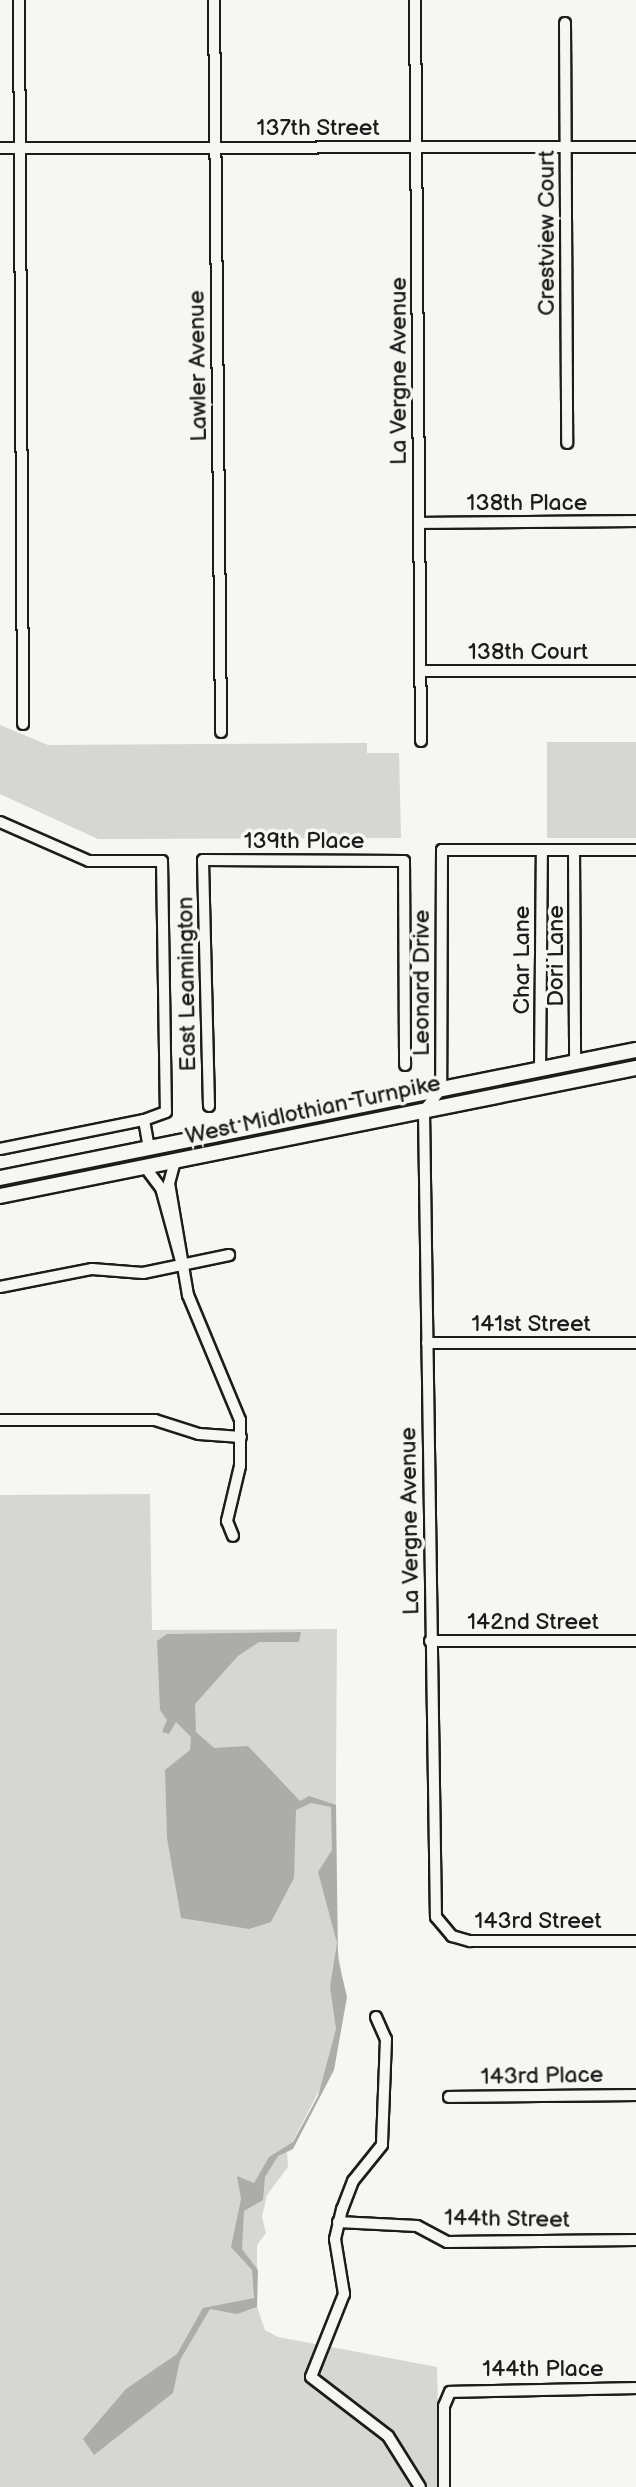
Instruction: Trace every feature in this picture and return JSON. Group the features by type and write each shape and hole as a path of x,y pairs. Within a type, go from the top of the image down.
{"main road":[{"name":"West Midlothian Turnpike","path":"0,1178 636,1050"},
{"name":"West Midlothian Turnpike","path":"0,1196 636,1068"},
{"path":"149,1149 153,1166"}],"street":[{"path":"19,0 23,724"},
{"name":"Lawler Avenue","path":"214,0 221,732"},
{"name":"La Vergne Avenue","path":"415,0 421,741"},
{"name":"Crestview Court","path":"565,23 567,443"},
{"name":"137th Street","path":"0,148 636,148"},
{"name":"138th Place","path":"419,523 636,521"},
{"name":"138th Court","path":"420,671 636,671"},
{"path":"0,822 89,861 162,861 166,1112 144,1120 0,1149"},
{"name":"Leonard Drive","path":"424,1111 441,1089 442,850 542,850"},
{"path":"542,850 636,850"},
{"name":"Char Lane","path":"540,1069 542,850"},
{"name":"Dori Lane","path":"574,850 575,1063"},
{"name":"139th Place","path":"203,860 404,861 405,1065"},
{"name":"East Leamington","path":"203,860 209,1106"},
{"name":"La Vergne Avenue","path":"424,1111 432,1901 443,1928"},
{"path":"144,1120 149,1149"},
{"path":"176,1161 169,1184 182,1265"},
{"path":"153,1166 196,1321 236,1402 241,1437 227,1521 233,1536"},
{"path":"0,1287 92,1269 135,1274 229,1255"},
{"name":"141st Street","path":"427,1343 636,1343"},
{"path":"0,1420 155,1420 200,1434 241,1437"},
{"name":"142nd Street","path":"430,1642 636,1641"},
{"name":"143rd Street","path":"443,1928 470,1941 636,1941"},
{"path":"376,2017 386,2039 382,2145 354,2181 338,2222 344,2294 311,2377 388,2436 420,2487"},
{"name":"143rd Place","path":"449,2096 636,2095"},
{"name":"144th Street","path":"338,2222 416,2226 447,2242 636,2239"},
{"name":"144th Place","path":"444,2487 444,2406 450,2392 636,2388"}],"shaded area":[{"path":"0,725 48,745 367,743 367,753 399,753 401,838 98,839 0,794"},
{"path":"547,742 636,742 636,838 547,838"},
{"path":"150,1494 152,1630 337,1629 335,1931 343,1983 331,2068 287,2152 288,2167 267,2195 262,2217 266,2233 257,2245 257,2307 265,2330 278,2337 437,2367 440,2487 0,2487 0,1495"},
{"path":"301,1632 299,1642 259,1642 238,1656 195,1704 196,1732 214,1748 248,1746 300,1801 309,1796 336,1805 338,1959 347,1997 334,2070 293,2149 278,2156 265,2177 263,2200 244,2211 242,2249 258,2270 257,2307 237,2314 210,2309 180,2360 173,2393 94,2455 83,2439 126,2389 177,2354 203,2308 254,2298 252,2270 231,2247 241,2199 237,2176 254,2183 269,2157 293,2142 318,2096 336,2029 330,1987 337,1943 318,1872 332,1850 331,1807 311,1803 296,1810 294,1878 271,1922 249,1929 181,1918 167,1838 165,1770 190,1750 191,1737 176,1722 169,1734 162,1732 167,1720 160,1710 157,1641 167,1634"}]}
